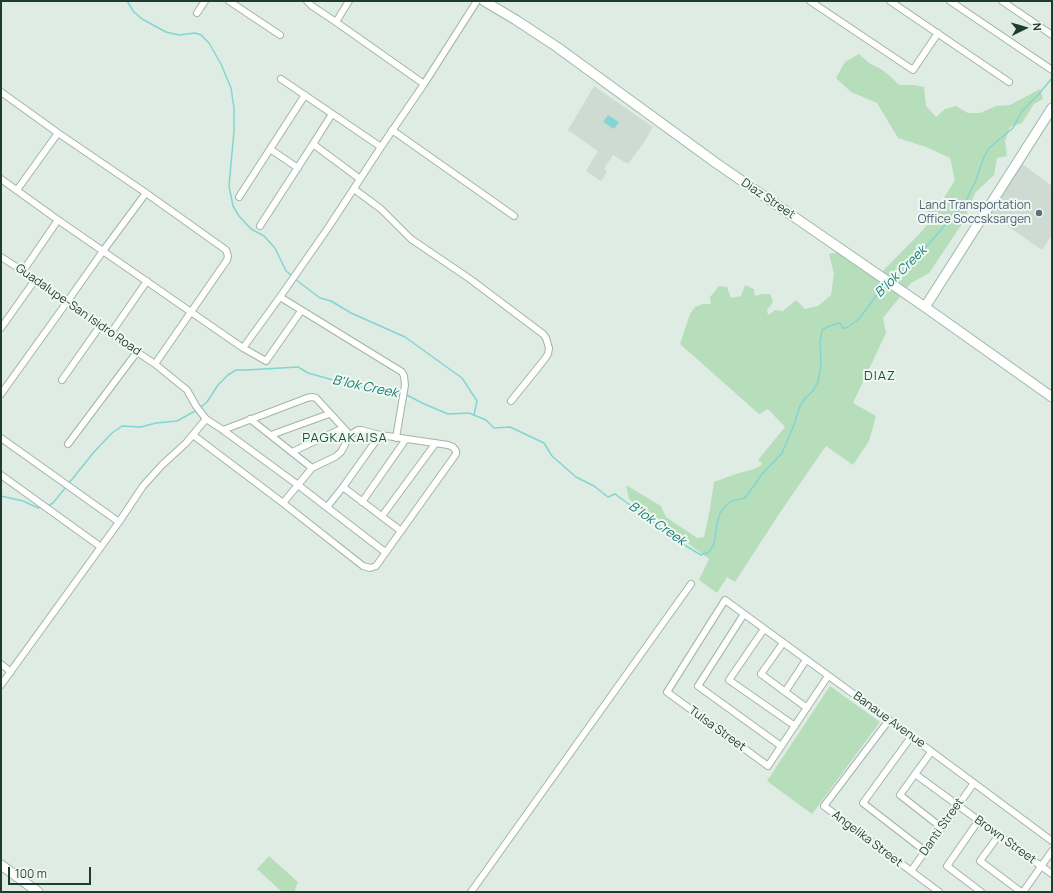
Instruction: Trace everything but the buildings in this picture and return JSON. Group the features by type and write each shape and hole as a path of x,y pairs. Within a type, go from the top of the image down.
{"main road":[{"name":"Diaz Street","path":"484,1 557,47 716,163 925,306 1052,398"},
{"path":"925,306 1052,108"},
{"path":"1,865 38,892"}],"street":[{"path":"197,13 205,1"},
{"path":"229,1 280,35"},
{"path":"307,1 424,84"},
{"path":"336,22 349,1"},
{"path":"243,348 328,228 424,84 477,1"},
{"path":"810,1 913,70 938,33"},
{"path":"890,1 1009,82"},
{"path":"950,1 1051,67"},
{"path":"1002,1 1052,35"},
{"path":"281,79 381,147"},
{"path":"1,92 224,248 228,253 227,260 155,364"},
{"path":"239,197 305,95"},
{"path":"260,226 332,114"},
{"path":"392,130 514,216"},
{"path":"17,190 58,133"},
{"path":"313,144 360,179"},
{"path":"270,149 298,168"},
{"path":"1,179 243,348 266,361 302,311"},
{"path":"354,189 381,209 411,239 470,279 543,334 546,338 549,348 548,354 511,401"},
{"path":"1,394 146,193"},
{"path":"22,271 58,220"},
{"name":"Guadalupe-San Isidro Road","path":"1,257 155,364 187,390 198,409 206,419 298,485 385,552"},
{"path":"1,328 35,280"},
{"path":"111,333 146,281"},
{"path":"280,297 402,372 405,381 396,438"},
{"path":"62,380 100,326"},
{"path":"68,444 137,352"},
{"path":"223,430 310,397 316,398 350,436"},
{"path":"271,435 329,414"},
{"path":"1,685 119,522 143,486 152,475 186,443 206,419"},
{"path":"250,419 312,468"},
{"path":"292,452 343,428"},
{"path":"193,435 366,568 373,568 376,566 456,454 456,451 453,447 448,445 396,438 361,430 350,436 341,452 335,457 312,468 283,503"},
{"path":"327,507 380,435"},
{"path":"1,438 119,522"},
{"path":"362,502 406,439"},
{"path":"382,516 435,444"},
{"path":"1,475 101,547"},
{"path":"343,487 401,531"},
{"path":"471,892 691,584"},
{"name":"Banaue Avenue","path":"725,600 1052,841"},
{"name":"Tulsa Street","path":"725,600 667,692 768,766 828,676"},
{"path":"744,614 698,686 781,746"},
{"path":"764,629 729,680 795,726"},
{"path":"783,643 761,674 807,708"},
{"path":"785,692 806,660"},
{"path":"1,664 11,672"},
{"name":"Angelika Street","path":"889,720 824,806 939,892"},
{"path":"910,736 863,803 925,851"},
{"path":"931,752 900,795 942,828"},
{"name":"Brown Street","path":"915,774 1052,874"},
{"name":"Danti Street","path":"911,871 974,783"},
{"path":"979,820 947,866 981,892"},
{"path":"999,835 980,861 1022,892 1052,851"}],"shaded area":[{"path":"594,86 653,127 645,141 628,164 613,155 604,169 607,172 601,181 586,171 598,151 568,130"},
{"path":"1021,163 1052,186 1052,235 1042,250 989,213"}],"green space":[{"path":"859,54 869,63 881,69 899,85 924,87 926,106 936,117 945,109 956,106 968,113 980,113 996,106 1010,105 1040,89 1043,99 1034,104 1022,123 1010,127 1005,141 1007,156 997,158 994,175 975,193 964,221 929,273 911,283 883,318 886,333 853,403 876,416 869,441 853,465 826,446 779,514 735,582 727,577 717,593 699,580 709,559 629,499 626,485 661,506 666,517 697,538 704,537 714,482 754,469 763,464 758,460 785,427 768,409 759,414 680,344 690,314 695,307 703,304 711,304 710,297 719,286 727,287 731,298 741,296 745,285 754,289 755,296 770,294 773,302 767,310 768,315 775,310 783,311 796,300 805,309 818,306 831,295 834,274 829,254 839,252 876,278 922,231 932,218 927,210 926,200 942,201 955,180 950,158 926,147 898,138 877,103 851,92 836,78 845,62"},
{"path":"830,686 880,722 812,814 767,781"},
{"path":"269,856 298,882 294,892 282,892 257,869"}],"water":[{"path":"608,115 619,122 614,129 603,122"}],"waterway":[{"path":"127,1 134,12 142,19 166,32 179,35 195,33 201,35 209,43 221,64 231,88 234,108 234,131 229,186 233,206 239,216 251,229 264,236 275,248 286,271 291,275"},
{"name":"B'lok Creek","path":"894,282 966,201 989,148 1013,128 1022,111 1052,78"},
{"path":"295,279 320,298 331,301 351,313 405,337 462,378 477,401 474,415"},
{"name":"B'lok Creek","path":"405,394 448,414 469,413 486,420 494,428 510,427 544,443 552,456 576,477 594,486 608,497 615,494 686,546 701,555 709,552 714,544 720,513 726,505 732,501 745,498 763,473 782,453 800,406 818,382 821,365 820,343 822,330 839,323 841,324 842,328 846,328 859,319 881,289 887,286"},
{"name":"B'lok Creek","path":"200,408 207,402 218,385 228,375 236,370 298,367 308,373 351,385 374,390 401,393"},
{"name":"B'lok Creek","path":"69,483 94,452 112,433 122,426 141,427 156,423 177,421 197,410"},
{"name":"B'lok Creek","path":"48,506 53,503 66,487"},
{"name":"B'lok Creek","path":"1,496 23,501 38,508 41,507"}],"place":[{"name":"Land Transportation Office Soccsksargen","path":"1039,213"}],"district":[{"name":"DIAZ","path":"880,376"},
{"name":"PAGKAKAISA","path":"345,438"}]}
